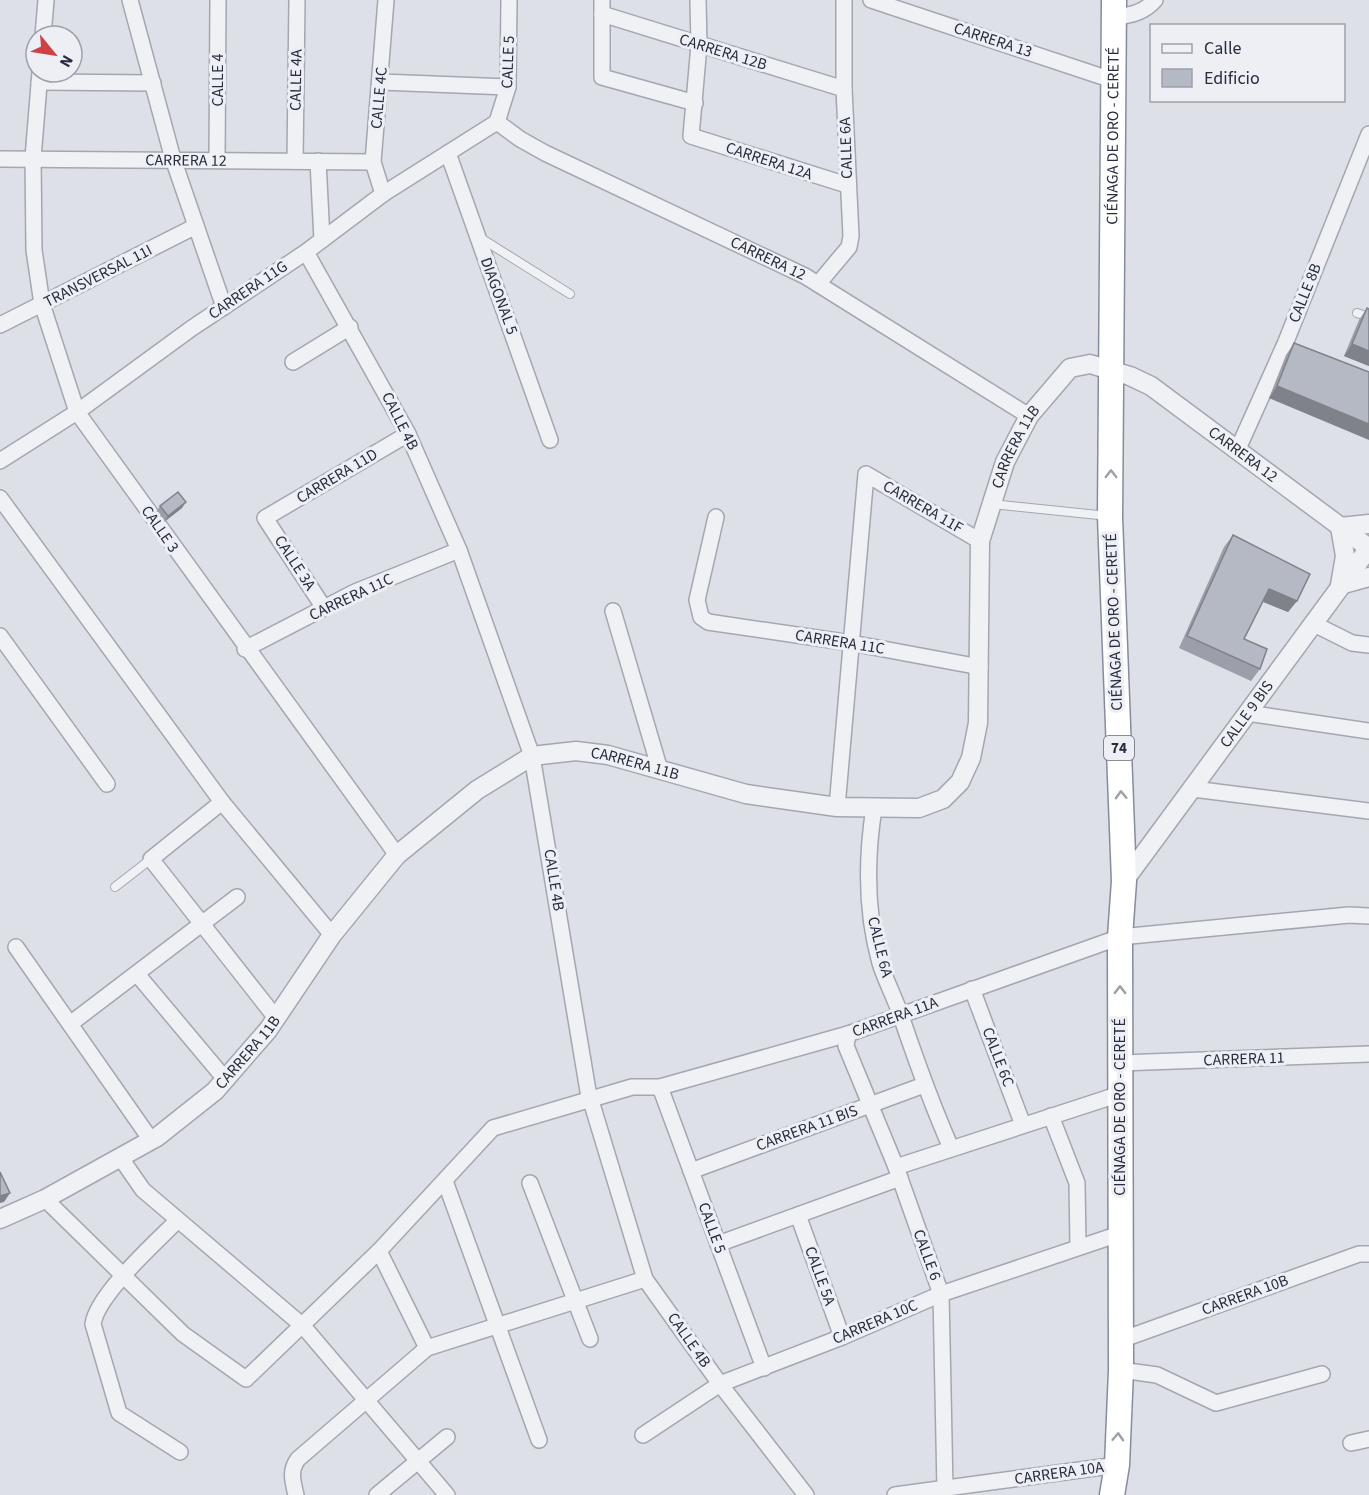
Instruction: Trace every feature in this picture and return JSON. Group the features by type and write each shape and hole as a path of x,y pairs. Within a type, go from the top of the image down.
{"highway":[{"name":"CIÉNAGA DE ORO - CERETÉ","path":"1112,1495 1117,1465 1121,1370 1120,937 1124,881 1110,517 1114,9"}],"street":[{"path":"44,24 46,0"},
{"path":"130,0 173,159 224,307"},
{"name":"CALLE 4","path":"217,160 218,0"},
{"name":"CALLE 4A","path":"295,161 297,0"},
{"name":"CALLE 4C","path":"383,194 373,162 386,0"},
{"name":"CALLE 5","path":"497,122 508,87 509,0"},
{"path":"602,7 602,77 695,103 699,45 698,0"},
{"name":"CALLE 6A","path":"818,284 849,247 851,230 843,89 844,0"},
{"name":"CARRERA 13","path":"871,0 888,3 1115,81"},
{"path":"1114,9 1134,14 1147,8 1155,0"},
{"name":"CARRERA 12B","path":"602,7 699,45 843,89"},
{"path":"84,79 153,83"},
{"path":"381,82 508,87"},
{"name":"CALLE 3","path":"38,84 33,158 34,250 42,304 77,412 245,649 397,855"},
{"name":"CARRERA 12A","path":"695,103 691,136 847,185"},
{"name":"CARRERA 12","path":"497,122 520,139 545,153 680,215 818,284 1029,416"},
{"name":"CARRERA 11G","path":"0,461 77,412 224,307 306,252 383,194 497,122"},
{"name":"CALLE 8B","path":"1237,452 1290,346 1369,134"},
{"name":"DIAGONAL 5","path":"448,153 550,440"},
{"name":"CARRERA 12","path":"0,159 373,162"},
{"path":"318,161 322,240"},
{"name":"TRANSVERSAL 11I","path":"0,325 196,226"},
{"name":"CALLE 4B","path":"306,252 408,434 459,550 532,756 556,891 579,1047 590,1099 645,1279 720,1384 806,1495"},
{"path":"293,362 350,327"},
{"name":"CARRERA 11B","path":"0,1219 45,1199 151,1140 214,1091 276,1018 332,935 397,855 477,790 513,765 532,756 576,751 608,755 746,794 837,807 919,808 943,799 960,782 971,758 978,723 980,541 1005,462 1029,416 1070,368 1090,364 1111,369"},
{"name":"CARRERA 12","path":"1111,369 1151,386 1369,548"},
{"name":"CARRERA 11D","path":"265,518 408,434"},
{"name":"CARRERA 11F","path":"851,643 866,474 980,541"},
{"path":"0,498 222,802 332,935"},
{"name":"CARRERA 11C","path":"716,517 697,600 701,617 708,622 851,643 980,667"},
{"name":"CALLE 3A","path":"265,518 324,608"},
{"path":"1369,524 1340,528 1345,556 1340,585 1369,578"},
{"name":"CALLE 9 BIS","path":"1124,881 1369,548"},
{"name":"CARRERA 11C","path":"245,649 355,592 459,550"},
{"path":"613,611 660,770"},
{"path":"1312,623 1352,643 1369,645"},
{"path":"0,636 108,784"},
{"path":"837,807 851,643"},
{"path":"1247,713 1369,731"},
{"path":"1193,789 1369,811"},
{"path":"222,802 151,859 276,1018"},
{"name":"CALLE 6A","path":"874,808 869,842 869,903 880,964 902,1016 924,1085 951,1148"},
{"path":"70,1024 237,897"},
{"name":"CARRERA 11A","path":"123,1277 183,1334 246,1379 379,1251 493,1128 632,1087 660,1087 848,1034 1120,937 1349,915 1369,916"},
{"path":"16,947 151,1140"},
{"path":"136,974 225,1079"},
{"name":"CALLE 6C","path":"972,989 1023,1125"},
{"name":"CALLE 6","path":"848,1034 846,1046 898,1172 941,1294 945,1489"},
{"name":"CARRERA 11","path":"1120,1063 1369,1054"},
{"name":"CARRERA 11 BIS","path":"691,1171 924,1085"},
{"name":"CALLE 5","path":"660,1087 764,1368"},
{"path":"718,1244 798,1215 951,1148 1120,1094"},
{"path":"1051,1116 1077,1183 1078,1247"},
{"path":"120,1157 143,1190 303,1326 447,1495"},
{"path":"445,1181 539,1440"},
{"path":"530,1183 590,1339"},
{"path":"45,1199 123,1277"},
{"name":"CALLE 5A","path":"798,1215 842,1337"},
{"path":"178,1220 123,1277 94,1314 93,1324 119,1413 180,1452"},
{"name":"CARRERA 10C","path":"643,1435 720,1384 842,1337 941,1294 1119,1234"},
{"path":"379,1251 427,1348"},
{"name":"CARRERA 10B","path":"1121,1340 1359,1254 1369,1254"},
{"path":"296,1495 292,1474 293,1466 427,1348 645,1279"},
{"path":"1121,1370 1157,1375 1216,1403 1322,1374"},
{"path":"377,1495 447,1437"},
{"path":"1351,1443 1369,1439"},
{"name":"CARRERA 10A","path":"895,1495 1117,1465"}],"lane":[{"path":"478,236 570,294"},
{"path":"1357,313 1369,317"},
{"path":"990,504 1110,517"},
{"path":"115,887 151,859"}],"building":[{"path":"1367,308 1369,309 1369,351 1352,344"},
{"path":"1294,343 1369,372 1369,424 1277,386"},
{"path":"178,492 186,502 168,516 160,506"},
{"path":"1233,535 1310,574 1297,601 1269,589 1244,639 1267,649 1260,669 1187,636"},
{"path":"0,1172 10,1193 0,1196"}]}
